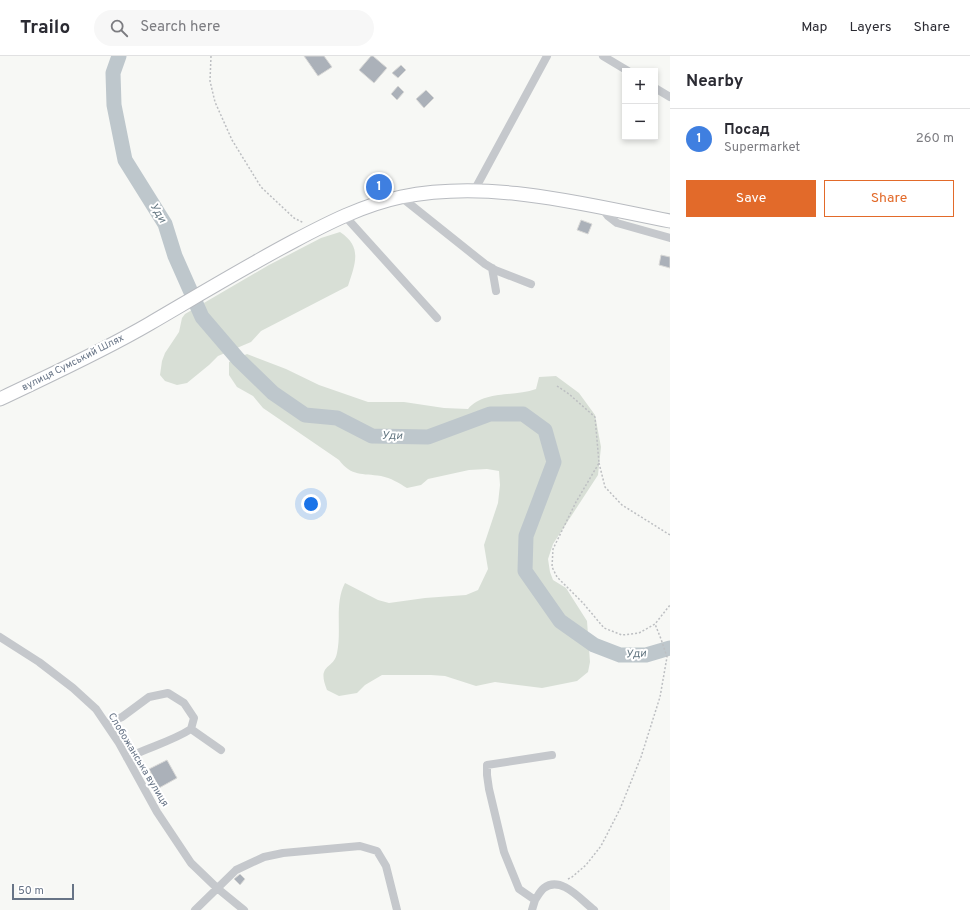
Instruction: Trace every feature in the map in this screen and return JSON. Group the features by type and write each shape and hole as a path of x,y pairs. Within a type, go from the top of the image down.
{"main road":[{"path":"315,230 344,215 401,197 474,190 512,192 670,221"},
{"name":"вулиця Сумський Шлях","path":"0,399 79,362 146,326 264,257 315,230"}],"street":[{"path":"474,190 547,56"},
{"path":"603,56 623,68"},
{"path":"658,90 670,97"},
{"path":"401,197 492,268 531,284"},
{"path":"602,208 608,216 617,223 670,238"},
{"path":"344,215 437,318"},
{"path":"492,268 496,291"},
{"name":"Слобожанська вулиця","path":"0,637 39,662 73,688 96,709 127,758 157,812 191,863 217,888 244,910"},
{"path":"106,724 122,718 149,697 168,693 184,703 194,718 192,729 179,738 142,750 127,758"},
{"path":"192,729 221,750"},
{"path":"535,900 519,889 504,852 486,775 488,765 552,755"},
{"path":"195,910 236,870 264,857 283,853 360,846 377,851 386,866 397,910"},
{"path":"532,910 535,900 543,889 549,885 557,884 572,892 594,910"}],"path":[{"path":"211,56 210,81 215,102 232,140 261,188 294,218 315,230"},
{"path":"557,386 570,394 595,417 599,463 605,487 622,505 670,535"},
{"path":"599,463 576,502 553,549 552,567 557,577 583,603 604,628 622,635 639,633 655,624 670,605"},
{"path":"557,884 572,877 586,865 601,846 620,809 641,757 660,697 667,658 662,638 655,624"}],"shaded area":[{"path":"340,232 352,244 355,256 355,263 348,286 261,331 251,342 218,356 187,383 177,385 165,381 160,375 165,353 179,332 182,318 185,314 269,265 321,238"},
{"path":"247,354 286,369 319,385 368,402 404,402 444,408 468,409 482,399 491,396 536,389 539,377 556,376 579,393 595,415 601,447 598,475 553,544 548,559 553,580 566,588 587,621 590,662 588,672 577,681 542,688 495,682 476,686 445,676 382,675 365,685 357,693 339,696 327,690 324,675 337,653 339,608 345,583 378,600 389,603 425,598 466,595 478,590 488,569 484,545 498,503 500,485 499,471 487,469 469,470 428,479 421,485 407,488 385,477 353,472 339,460 263,408 253,396 237,387 229,375 229,362"}],"building":[{"path":"304,56 324,56 332,67 318,76"},
{"path":"371,56 387,68 374,83 359,70"},
{"path":"401,65 406,70 398,78 392,73"},
{"path":"398,86 404,92 397,100 391,94"},
{"path":"426,90 434,98 424,108 416,99"},
{"path":"386,181 388,188 372,193 370,186"},
{"path":"581,220 592,224 588,234 577,230"},
{"path":"661,255 670,257 670,268 659,265"},
{"path":"167,760 177,778 159,788 149,769"},
{"path":"240,874 245,879 240,885 234,879"}],"waterway":[{"name":"Уди","path":"119,56 113,73 114,105 125,160 165,224 175,256 202,317 238,359 273,393 305,415 337,418 372,436 428,437 490,414 523,414 545,430 554,462 526,536 525,571 560,621 594,645 620,655 646,655 670,648"}],"place":[{"name":"Посад","path":"379,187"}]}
